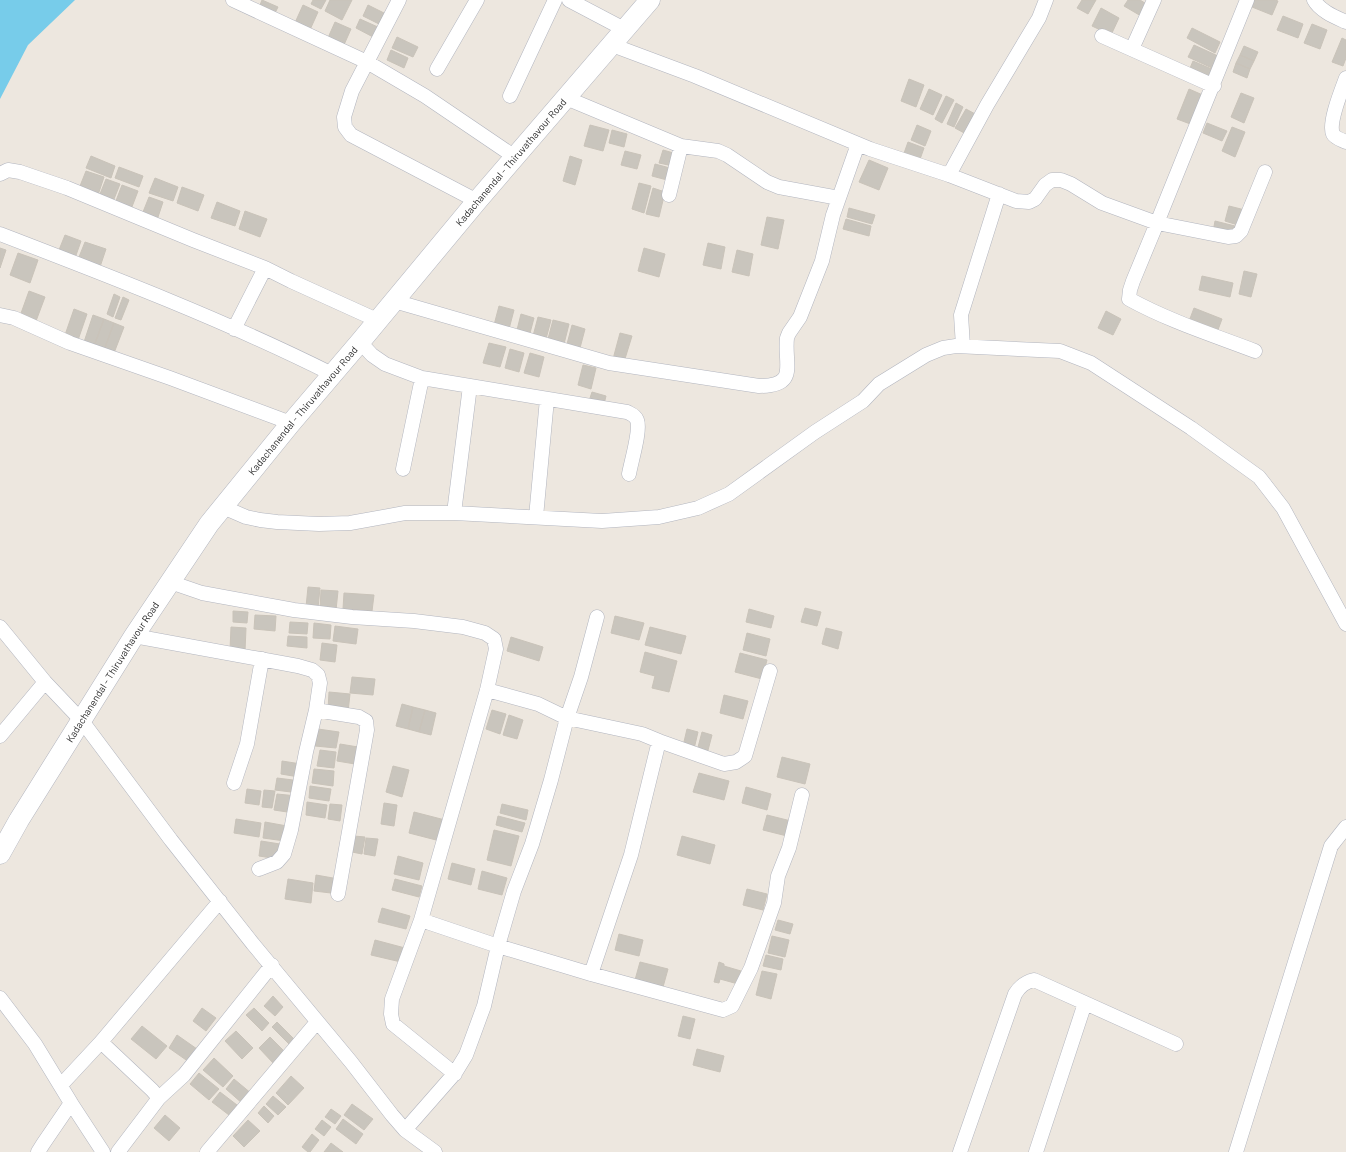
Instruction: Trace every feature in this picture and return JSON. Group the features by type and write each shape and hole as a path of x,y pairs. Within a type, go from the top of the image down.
{"main road":[{"name":"Kadachanendal - Thiruvathavour Road","path":"0,854 19,820 134,636 209,524 291,423 477,201 612,45 624,28 650,0"}],"street":[{"path":"437,69 476,0"},
{"path":"510,96 555,0"},
{"path":"569,0 624,28"},
{"path":"949,175 987,105 1039,18 1046,0"},
{"path":"1132,49 1154,0"},
{"path":"1247,0 1214,86 1133,281 1129,299 1186,325 1255,351"},
{"path":"1314,0 1324,11 1346,22"},
{"path":"395,1 352,91 344,117 345,127 351,135 477,201"},
{"path":"242,2 367,62 425,96 515,157"},
{"path":"1102,36 1214,86"},
{"path":"612,45 695,76 858,144 949,175 1016,201 1029,202 1035,199 1045,185 1052,180 1061,180 1071,184 1102,203 1157,223 1228,237 1236,236 1242,231 1265,172"},
{"path":"1346,78 1334,114 1332,127 1336,138 1346,142"},
{"path":"566,98 681,146 718,151 727,155 768,182 779,187 839,198"},
{"path":"394,301 609,363 759,386 778,384 787,374 787,338 800,317 822,261 839,198 858,144"},
{"path":"669,194 681,146"},
{"path":"0,174 8,170 20,172 67,188 193,240 266,268 290,281 377,320"},
{"path":"962,346 962,310 999,194"},
{"path":"0,234 169,300 284,350 332,374"},
{"path":"234,329 266,268"},
{"path":"0,315 14,318 70,343 291,423"},
{"path":"360,342 372,355 385,364 422,378 627,412 635,415 638,429 629,474"},
{"path":"223,507 246,517 260,520 319,524 350,523 405,513 454,513 602,521 659,517 698,508 729,494 815,432 862,401 879,384 926,355 943,348 962,346 1060,351 1091,363 1191,428 1259,477 1283,508 1346,624"},
{"path":"403,469 422,378"},
{"path":"454,513 470,386"},
{"path":"536,517 547,399"},
{"path":"170,582 202,594 294,610 463,627 485,633 494,639 496,650 487,690 421,920 392,999 391,1014 393,1024 455,1074"},
{"path":"405,1130 455,1074 466,1055 484,1006 498,946 514,891 534,837 597,617"},
{"path":"2,634 82,721 138,797 392,1115 405,1130 435,1152"},
{"path":"134,636 262,659 312,670 318,675 320,683 316,710 306,752 291,830 284,854 277,862 259,869"},
{"path":"234,783 246,744 262,659"},
{"path":"487,690 538,704 567,718 642,734 724,764 736,762 745,756 770,671"},
{"path":"0,736 46,682"},
{"path":"316,710 359,717 366,721 367,730 338,894"},
{"path":"591,974 631,855 659,741"},
{"path":"421,920 498,946 591,974 723,1010 732,1006 751,968 774,903 778,876 789,848 802,795"},
{"path":"1236,1152 1331,846 1346,827"},
{"path":"60,1085 101,1042 220,901"},
{"path":"118,1152 159,1098 184,1075 272,965"},
{"path":"960,1152 1015,994 1020,987 1027,982 1034,980 1176,1044"},
{"path":"0,998 35,1044 103,1152"},
{"path":"1036,1152 1085,1003"},
{"path":"207,1152 317,1022"},
{"path":"101,1042 159,1098"},
{"path":"38,1152 71,1103"}],"water":[{"path":"0,0 75,0 28,45 0,99"}],"building":[{"path":"262,0 278,7 273,17 258,10"},
{"path":"313,0 326,0 321,9 311,4"},
{"path":"330,0 352,0 342,20 325,11"},
{"path":"1082,0 1096,0 1088,14 1077,8"},
{"path":"1128,0 1140,0 1148,5 1141,16 1124,6"},
{"path":"1254,0 1278,1 1272,15 1252,7"},
{"path":"303,5 318,12 309,32 294,25"},
{"path":"368,5 386,14 381,25 363,16"},
{"path":"1101,8 1119,18 1111,35 1092,26"},
{"path":"1283,16 1303,24 1298,38 1277,30"},
{"path":"360,19 380,28 375,38 356,28"},
{"path":"335,22 351,29 343,47 327,40"},
{"path":"1312,24 1327,30 1320,49 1304,43"},
{"path":"1192,28 1220,42 1215,53 1187,38"},
{"path":"397,37 418,47 413,57 392,48"},
{"path":"1342,38 1346,40 1346,58 1343,66 1332,62"},
{"path":"1194,45 1218,56 1212,68 1188,57"},
{"path":"1244,46 1258,52 1254,61 1240,55"},
{"path":"391,50 408,58 404,68 387,60"},
{"path":"1240,55 1254,61 1250,69 1236,63"},
{"path":"1193,61 1214,70 1209,82 1188,73"},
{"path":"1236,63 1250,69 1247,78 1233,72"},
{"path":"909,79 924,85 916,107 901,101"},
{"path":"929,89 942,95 933,115 920,109"},
{"path":"1189,89 1205,96 1193,125 1177,119"},
{"path":"1241,93 1254,98 1244,123 1231,117"},
{"path":"946,96 954,100 942,123 935,119"},
{"path":"956,103 963,107 954,127 947,124"},
{"path":"966,109 977,115 966,134 955,128"},
{"path":"1207,123 1227,131 1222,141 1203,133"},
{"path":"590,125 609,130 603,151 584,146"},
{"path":"917,125 931,131 925,146 911,140"},
{"path":"1232,127 1245,132 1235,157 1222,151"},
{"path":"612,130 627,134 624,147 609,143"},
{"path":"908,142 924,148 919,162 903,156"},
{"path":"663,150 677,154 673,166 659,163"},
{"path":"625,151 641,155 637,169 621,165"},
{"path":"91,156 115,166 111,178 86,168"},
{"path":"570,156 582,160 575,185 563,181"},
{"path":"869,160 888,168 879,190 859,182"},
{"path":"655,164 670,168 667,180 652,176"},
{"path":"119,167 143,176 139,187 115,178"},
{"path":"86,171 104,177 97,198 78,191"},
{"path":"155,178 178,187 173,201 149,193"},
{"path":"106,179 120,184 112,204 98,199"},
{"path":"639,183 651,186 644,213 632,209"},
{"path":"122,185 138,191 130,212 114,206"},
{"path":"182,187 204,195 198,211 177,203"},
{"path":"653,188 665,192 659,217 646,214"},
{"path":"149,197 163,202 156,223 141,217"},
{"path":"217,202 240,211 235,226 211,218"},
{"path":"1229,206 1245,210 1241,226 1225,221"},
{"path":"849,208 875,215 872,224 847,217"},
{"path":"245,211 267,219 260,237 239,229"},
{"path":"767,217 784,220 778,249 761,245"},
{"path":"846,219 871,226 869,236 843,229"},
{"path":"1215,221 1235,226 1233,236 1213,232"},
{"path":"65,235 81,241 74,261 57,255"},
{"path":"85,242 106,249 99,270 77,262"},
{"path":"708,243 725,247 721,269 703,265"},
{"path":"0,248 6,250 0,268"},
{"path":"644,248 665,254 659,277 638,271"},
{"path":"737,250 753,254 749,276 732,272"},
{"path":"18,253 38,260 30,283 10,275"},
{"path":"1244,271 1257,274 1251,297 1239,294"},
{"path":"1202,276 1233,283 1230,297 1199,290"},
{"path":"29,291 45,297 36,321 20,316"},
{"path":"114,294 120,297 113,317 107,314"},
{"path":"123,297 129,300 121,320 115,318"},
{"path":"499,306 514,310 509,329 494,325"},
{"path":"1194,308 1222,319 1216,335 1188,324"},
{"path":"74,309 87,314 78,340 65,335"},
{"path":"1106,311 1121,319 1113,335 1098,328"},
{"path":"521,314 534,318 530,333 517,330"},
{"path":"93,315 104,319 94,346 84,342"},
{"path":"538,317 551,320 546,339 533,336"},
{"path":"104,319 114,323 104,350 94,346"},
{"path":"553,320 569,324 564,344 548,339"},
{"path":"114,323 124,327 114,353 104,350"},
{"path":"572,325 585,329 580,348 567,344"},
{"path":"620,333 632,336 624,362 613,359"},
{"path":"489,343 506,347 500,367 483,363"},
{"path":"510,349 524,353 519,372 505,368"},
{"path":"530,353 544,357 539,377 524,373"},
{"path":"583,365 596,368 591,389 578,385"},
{"path":"592,392 606,396 603,408 588,404"},
{"path":"308,587 320,588 318,608 306,607"},
{"path":"321,590 338,591 336,610 320,609"},
{"path":"344,593 374,595 372,611 343,609"},
{"path":"805,608 821,612 817,626 801,622"},
{"path":"749,609 774,616 771,628 746,622"},
{"path":"233,611 248,612 247,623 233,622"},
{"path":"255,615 276,616 275,631 254,629"},
{"path":"615,616 644,623 639,640 611,633"},
{"path":"290,622 308,623 307,634 289,633"},
{"path":"314,623 331,625 330,639 313,638"},
{"path":"335,626 358,629 356,644 333,641"},
{"path":"231,627 246,628 245,651 230,650"},
{"path":"650,627 686,636 681,654 645,645"},
{"path":"826,628 842,632 838,649 822,644"},
{"path":"747,633 770,639 766,656 743,650"},
{"path":"288,636 307,637 307,648 287,646"},
{"path":"511,637 543,647 539,661 507,651"},
{"path":"322,643 337,645 335,662 320,660"},
{"path":"645,652 677,661 669,692 652,688 655,676 640,672"},
{"path":"740,653 767,660 762,679 735,672"},
{"path":"352,677 375,679 373,695 350,693"},
{"path":"329,692 350,694 348,712 328,710"},
{"path":"724,695 748,701 743,719 720,713"},
{"path":"402,704 413,707 408,729 396,726"},
{"path":"413,707 425,710 419,732 408,729"},
{"path":"425,710 436,713 431,735 419,732"},
{"path":"492,710 506,714 500,734 486,729"},
{"path":"509,715 523,720 517,739 503,735"},
{"path":"318,729 339,732 336,748 315,746"},
{"path":"687,729 698,732 694,749 683,746"},
{"path":"702,732 712,735 707,754 697,751"},
{"path":"340,744 358,747 355,764 337,761"},
{"path":"320,750 336,752 334,768 317,766"},
{"path":"782,757 810,764 805,784 777,777"},
{"path":"282,761 301,764 299,777 281,774"},
{"path":"393,766 409,770 402,797 386,792"},
{"path":"314,769 334,771 333,786 312,783"},
{"path":"699,773 729,781 724,800 693,792"},
{"path":"277,778 293,780 291,792 275,790"},
{"path":"310,786 331,789 329,801 309,798"},
{"path":"746,787 771,794 767,810 742,803"},
{"path":"247,789 261,791 259,805 245,803"},
{"path":"264,790 275,791 272,808 262,807"},
{"path":"277,794 297,796 294,813 274,810"},
{"path":"307,802 327,805 325,818 306,815"},
{"path":"384,803 397,805 394,826 381,824"},
{"path":"330,804 342,805 340,821 328,819"},
{"path":"502,804 528,810 526,820 500,813"},
{"path":"414,812 445,820 440,841 409,833"},
{"path":"767,815 791,821 787,836 763,830"},
{"path":"498,816 525,823 522,832 496,825"},
{"path":"236,819 261,823 259,837 234,833"},
{"path":"265,822 287,826 285,841 263,838"},
{"path":"494,830 519,836 511,866 487,860"},
{"path":"354,836 365,837 362,854 352,852"},
{"path":"682,836 715,845 710,864 677,855"},
{"path":"366,838 378,839 375,856 364,854"},
{"path":"261,841 280,844 278,859 259,856"},
{"path":"398,856 423,863 419,880 394,874"},
{"path":"452,863 475,869 471,885 448,879"},
{"path":"482,871 507,878 502,895 478,889"},
{"path":"316,875 333,878 331,893 314,891"},
{"path":"288,879 313,883 311,903 285,899"},
{"path":"395,879 422,886 419,897 392,890"},
{"path":"747,889 767,894 763,910 743,905"},
{"path":"382,908 410,916 406,929 378,922"},
{"path":"778,920 793,924 790,934 775,930"},
{"path":"619,934 643,940 639,956 615,950"},
{"path":"772,936 789,940 785,957 768,953"},
{"path":"375,940 405,948 401,962 371,955"},
{"path":"766,955 783,959 781,970 763,966"},
{"path":"640,962 668,969 663,987 635,980"},
{"path":"719,962 724,964 724,966 741,971 738,984 720,979 719,983 714,982"},
{"path":"762,971 777,974 771,999 756,995"},
{"path":"273,996 283,1007 275,1016 264,1006"},
{"path":"202,1008 216,1018 206,1031 193,1021"},
{"path":"254,1008 269,1023 262,1031 246,1015"},
{"path":"683,1016 695,1019 690,1039 678,1036"},
{"path":"277,1022 296,1041 291,1046 272,1027"},
{"path":"142,1026 167,1046 156,1059 131,1039"},
{"path":"236,1031 253,1048 242,1059 225,1041"},
{"path":"177,1035 197,1049 189,1062 169,1048"},
{"path":"270,1037 286,1053 274,1064 259,1048"},
{"path":"697,1049 724,1056 720,1072 693,1065"},
{"path":"214,1058 233,1076 223,1087 203,1070"},
{"path":"199,1073 219,1089 209,1100 190,1084"},
{"path":"291,1076 304,1088 288,1105 276,1093"},
{"path":"234,1079 252,1094 243,1104 226,1089"},
{"path":"220,1092 237,1105 229,1115 212,1102"},
{"path":"273,1096 286,1107 278,1115 266,1104"},
{"path":"352,1104 373,1119 364,1130 344,1115"},
{"path":"264,1106 274,1116 268,1123 258,1113"},
{"path":"331,1109 341,1116 335,1124 325,1117"},
{"path":"165,1115 180,1128 169,1141 154,1128"},
{"path":"343,1119 363,1134 356,1144 336,1129"},
{"path":"248,1120 260,1131 244,1147 233,1136"},
{"path":"322,1120 331,1127 324,1136 315,1129"},
{"path":"312,1134 319,1140 310,1152 308,1152 302,1147"},
{"path":"331,1143 343,1152 324,1152"}]}
